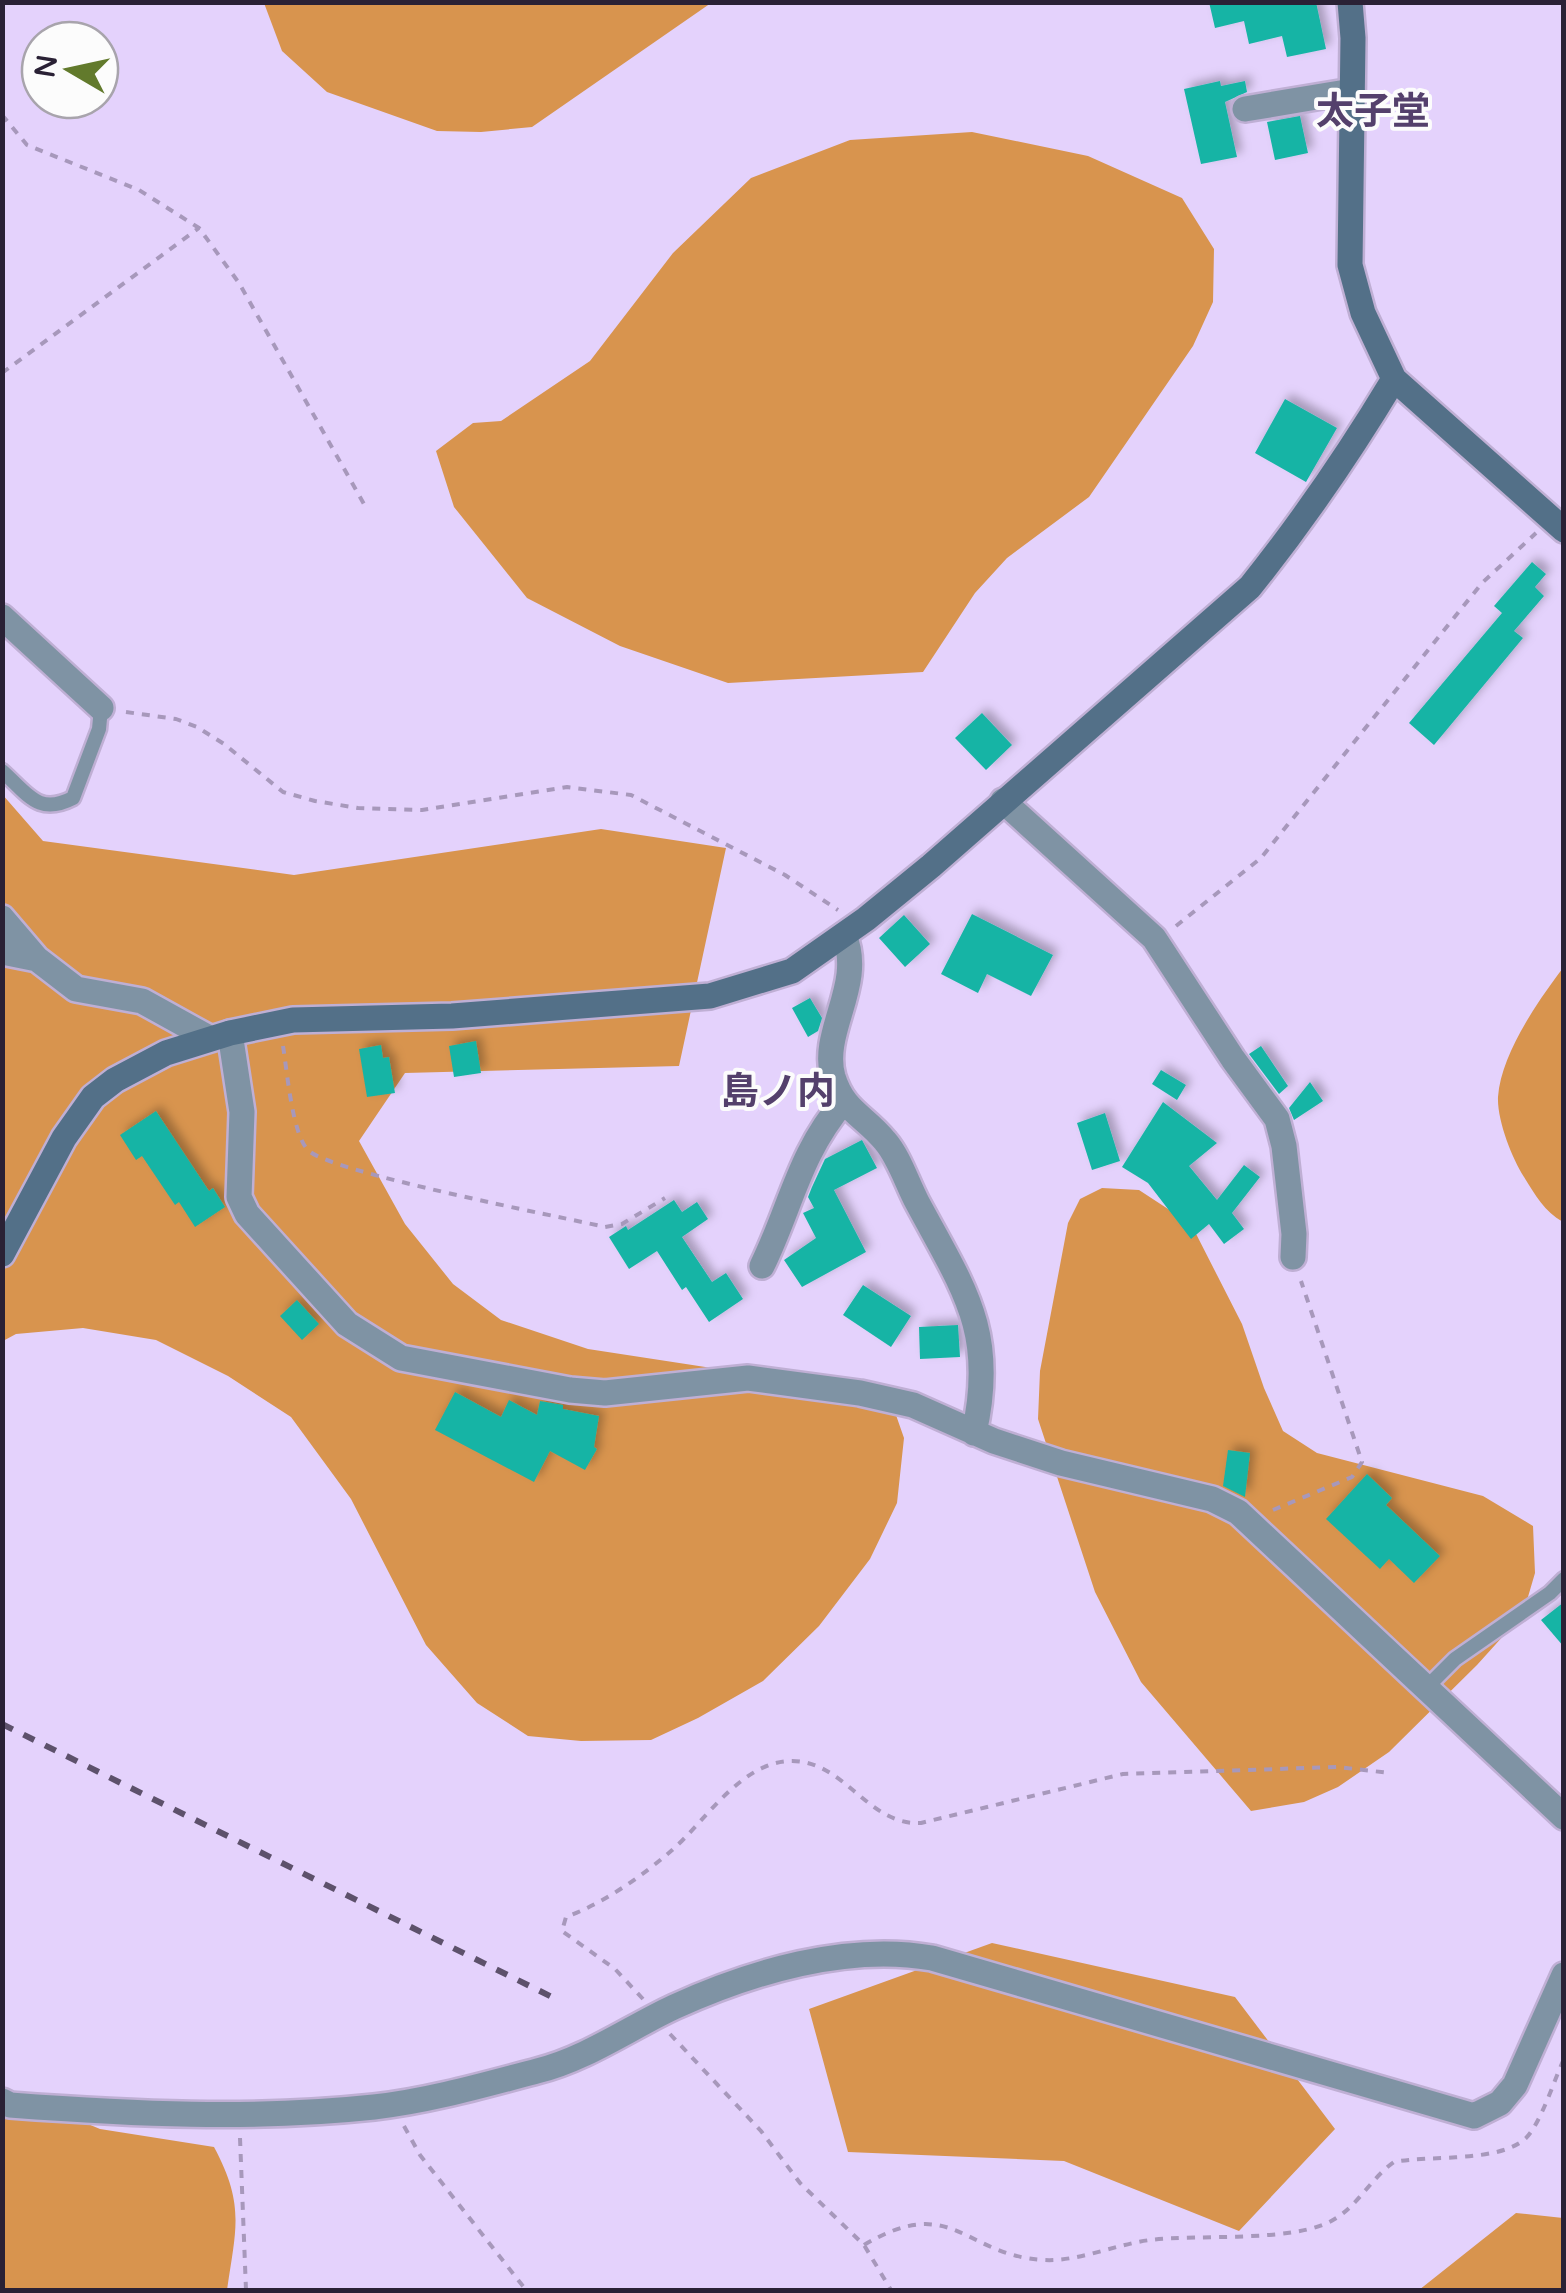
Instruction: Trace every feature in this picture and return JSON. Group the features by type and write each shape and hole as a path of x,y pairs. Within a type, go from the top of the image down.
{"street":[{"path":"1350,2 1350,265 1363,313 1394,380 1558,526"},
{"path":"1245,109 1352,91"},
{"path":"2,1254 56,1151 94,1097 152,1060 219,1036 280,1022 536,1011 710,996 792,971 932,866 1250,587 1345,459 1394,380"},
{"path":"2,617 101,708"},
{"path":"1003,802 1154,938 1232,1059 1277,1119 1284,1146 1293,1257"},
{"path":"2,918 37,958 76,988 142,1001 219,1036 242,1112 238,1198 247,1214 347,1324 401,1358 605,1394 748,1378 798,1383 913,1405 974,1433 1061,1463 1212,1499 1238,1512 1564,1817"},
{"path":"849,931 851,966 831,1069 844,1101 888,1143 963,1288 984,1360 974,1433"},
{"path":"2,952 37,958"},
{"path":"762,1266 808,1151 822,1126 844,1101"},
{"path":"2,2102 128,2114 281,2114 396,2103 543,2070 658,2016 747,1980 794,1966 906,1953 1474,2116 1500,2103 1515,2084 1563,1980"}],"lane":[{"path":"2,771 41,805 56,806 74,798 99,729 101,708"},
{"path":"1427,1687 1455,1659 1564,1580"}],"path":[{"path":"2,114 27,145 139,190 199,228 239,283 364,504"},
{"path":"2,372 199,228"},
{"path":"1154,938 1200,909 1262,858 1482,583 1520,546 1558,526"},
{"path":"101,708 176,719 196,727 224,744 283,792 315,801 358,808 422,810 567,787 632,795 785,875 848,918 849,931"},
{"path":"280,1022 294,1115 307,1149 318,1156 358,1170 606,1226 622,1224 664,1198"},
{"path":"1253,1528 1288,1502 1352,1477 1362,1462 1293,1257"},
{"path":"891,2290 864,2244 800,2182 761,2131 658,2016 615,1969 562,1930 566,1917 587,1910 670,1852 752,1774 780,1762 797,1761 822,1767 884,1815 906,1824 921,1824 1123,1774 1338,1767 1390,1772"},
{"path":"864,2244 897,2227 948,2225 1000,2252 1047,2260 1150,2240 1270,2234 1320,2226 1352,2206 1381,2171 1394,2162 1489,2154 1526,2138 1564,2059"},
{"path":"396,2103 420,2155 526,2290"},
{"path":"238,2114 246,2290"}],"shaded area":[{"path":"264,3 711,3 532,127 481,132 437,131 327,92 282,51"},
{"path":"972,132 1088,156 1182,198 1214,249 1213,302 1193,346 1089,497 1007,558 975,593 923,672 728,683 620,646 527,598 454,507 436,451 473,423 501,421 590,361 673,253 751,178 850,140"},
{"path":"2,794 43,841 294,875 601,829 726,848 679,1066 405,1073 359,1141 405,1224 453,1284 501,1320 588,1349 889,1395 904,1438 897,1503 870,1559 819,1626 763,1681 651,1740 581,1741 528,1736 477,1703 426,1645 351,1499 291,1417 228,1376 156,1340 83,1328 16,1334 3,1341"},
{"path":"1563,968 1563,1222 1541,1202 1519,1169 1503,1127 1498,1097 1513,1046"},
{"path":"1102,1188 1139,1190 1191,1224 1242,1324 1283,1431 1317,1453 1483,1496 1533,1526 1535,1573 1523,1614 1389,1752 1338,1787 1304,1802 1251,1811 1141,1682 1095,1592 1038,1419 1040,1371 1068,1223 1080,1199"},
{"path":"992,1943 1235,1997 1335,2129 1239,2231 1064,2161 848,2152 809,2009"},
{"path":"2,2088 100,2129 214,2147 230,2185 236,2217 227,2290 3,2290"},
{"path":"1516,2213 1563,2218 1563,2290 1419,2290"}],"building":[{"path":"1209,2 1316,2 1326,49 1287,57 1282,36 1249,44 1244,21 1215,28"},
{"path":"1220,81 1221,86 1245,81 1247,92 1225,102 1237,157 1201,164 1184,89"},
{"path":"1300,116 1308,153 1275,160 1267,122"},
{"path":"1285,399 1337,428 1306,482 1255,453"},
{"path":"1532,562 1546,574 1535,587 1544,596 1514,631 1523,638 1434,745 1409,723 1502,613 1494,606"},
{"path":"982,713 1012,745 986,770 955,738"},
{"path":"972,914 1053,955 1031,996 987,974 978,993 941,974"},
{"path":"904,915 930,944 905,967 879,938"},
{"path":"810,998 822,1018 818,1031 808,1037 792,1008"},
{"path":"476,1041 481,1073 454,1077 449,1046"},
{"path":"381,1045 383,1058 389,1057 395,1093 367,1097 359,1049"},
{"path":"1261,1046 1288,1086 1279,1094 1249,1054"},
{"path":"1161,1070 1186,1085 1177,1100 1152,1084"},
{"path":"1310,1082 1323,1101 1294,1120 1289,1108"},
{"path":"1163,1102 1217,1143 1189,1166 1217,1200 1244,1165 1260,1177 1232,1213 1244,1229 1224,1244 1209,1224 1191,1239 1148,1183 1122,1167"},
{"path":"156,1111 209,1191 213,1188 225,1207 195,1227 142,1156 136,1160 120,1135"},
{"path":"1105,1113 1120,1161 1092,1170 1077,1123"},
{"path":"862,1140 877,1168 834,1190 866,1252 802,1287 784,1260 816,1238 803,1213 814,1208 808,1197 812,1187 825,1159"},
{"path":"674,1200 682,1212 697,1202 708,1219 682,1237 712,1282 726,1273 743,1299 709,1322 657,1251 629,1269 609,1237 626,1226 628,1230"},
{"path":"863,1285 911,1316 891,1347 843,1315"},
{"path":"297,1300 319,1324 302,1340 280,1316"},
{"path":"958,1325 960,1357 920,1359 919,1327"},
{"path":"455,1392 501,1417 509,1400 537,1415 540,1401 599,1416 594,1447 597,1449 585,1470 550,1451 534,1482 435,1430"},
{"path":"1228,1450 1250,1453 1245,1497 1223,1486"},
{"path":"1367,1474 1392,1498 1386,1505 1440,1556 1414,1583 1389,1559 1380,1569 1326,1519"},
{"path":"1564,1602 1564,1647 1541,1620"}],"railway":[{"path":"2,1724 560,2001"}],"district":[{"name":"太子堂","path":"1373,111"},
{"name":"島ノ内","path":"778,1091"}]}
